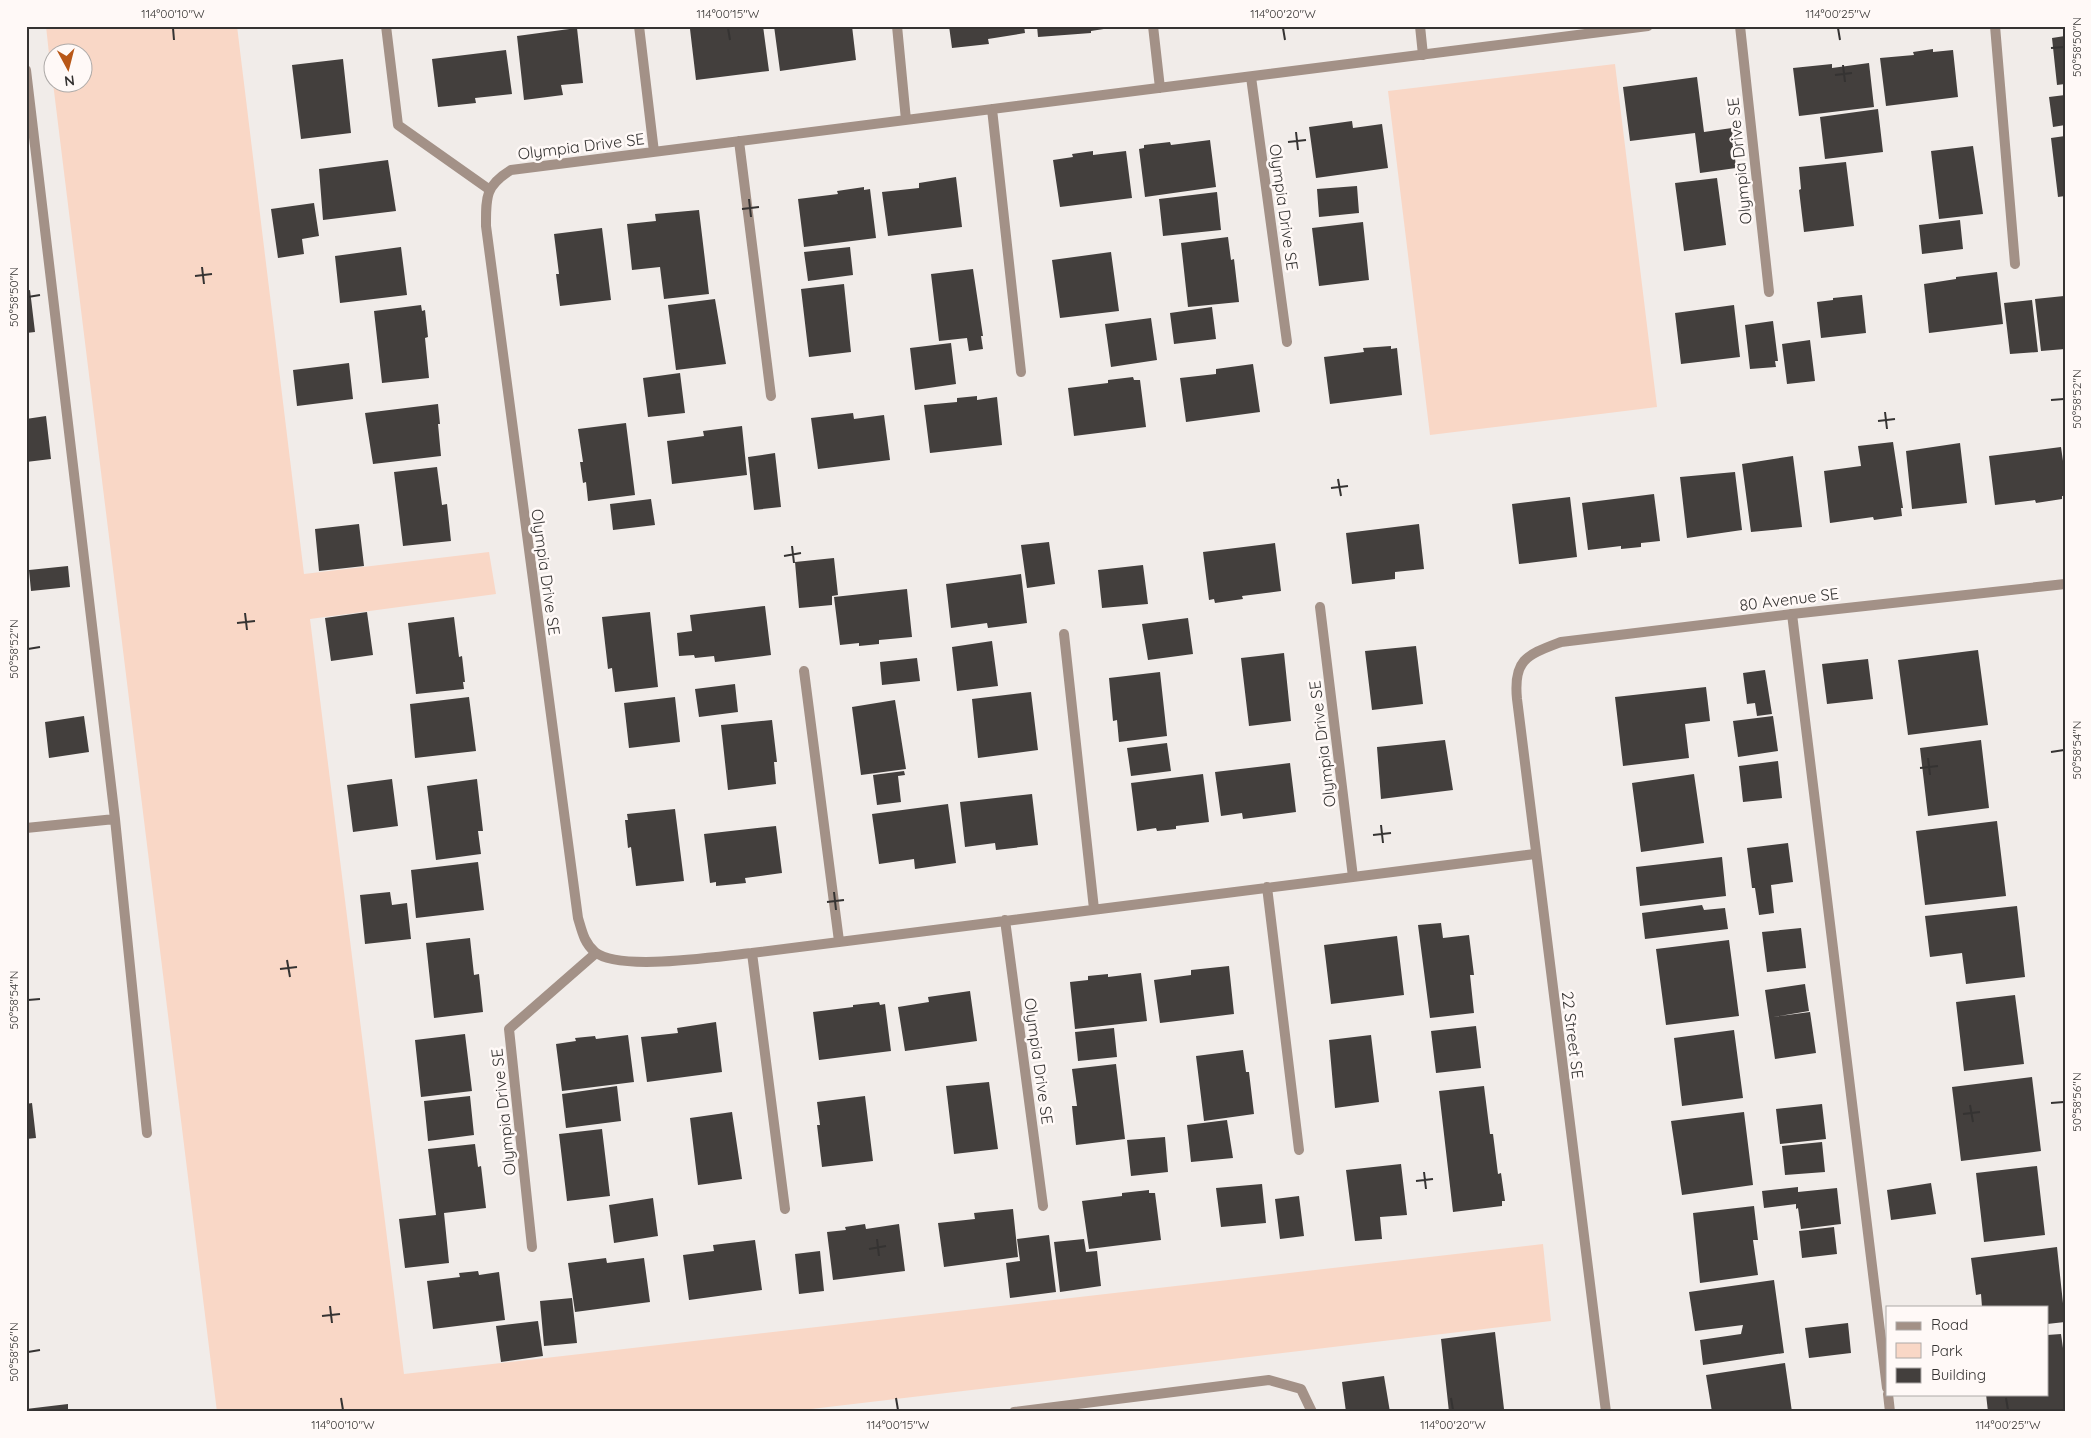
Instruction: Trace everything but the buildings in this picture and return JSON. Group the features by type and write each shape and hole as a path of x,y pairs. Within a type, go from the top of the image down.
{"street":[{"path":"386,26 398,125 490,190"},
{"name":"Olympia Drive SE","path":"638,26 654,152"},
{"path":"897,26 906,120"},
{"path":"1153,26 1160,88"},
{"path":"1420,26 1423,55"},
{"name":"Olympia Drive SE","path":"532,1247 509,1029 596,953 585,942 578,918 486,226 486,202 496,179 511,170 1648,26"},
{"name":"Olympia Drive SE","path":"1740,26 1768,292"},
{"path":"1994,26 2015,264"},
{"path":"26,70 115,819 147,1133"},
{"name":"Olympia Drive SE","path":"1251,76 1287,342"},
{"path":"992,109 1021,372"},
{"path":"739,141 771,396"},
{"name":"80 Avenue SE","path":"1522,662 1537,651 1561,642 2065,584"},
{"name":"Olympia Drive SE","path":"1320,608 1353,877"},
{"path":"1792,614 1886,1380"},
{"path":"1064,634 1094,909"},
{"name":"22 Street SE","path":"1522,662 1515,680 1535,854 1606,1412"},
{"path":"804,671 839,941"},
{"path":"26,828 115,819"},
{"path":"596,953 615,961 641,962 752,953 1535,854"},
{"path":"1267,888 1299,1150"},
{"name":"Olympia Drive SE","path":"1005,920 1043,1206"},
{"path":"752,953 784,1210"},
{"path":"1014,1412 1270,1380 1301,1389 1312,1412"},
{"path":"1888,1396 1890,1412"}],"green space":[{"path":"46,26 237,26 304,574 489,552 496,594 310,619 404,1374 1543,1244 1551,1321 786,1412 217,1412 54,92 92,92 92,42 48,42"},
{"path":"1615,64 1657,407 1430,435 1388,91"}]}
